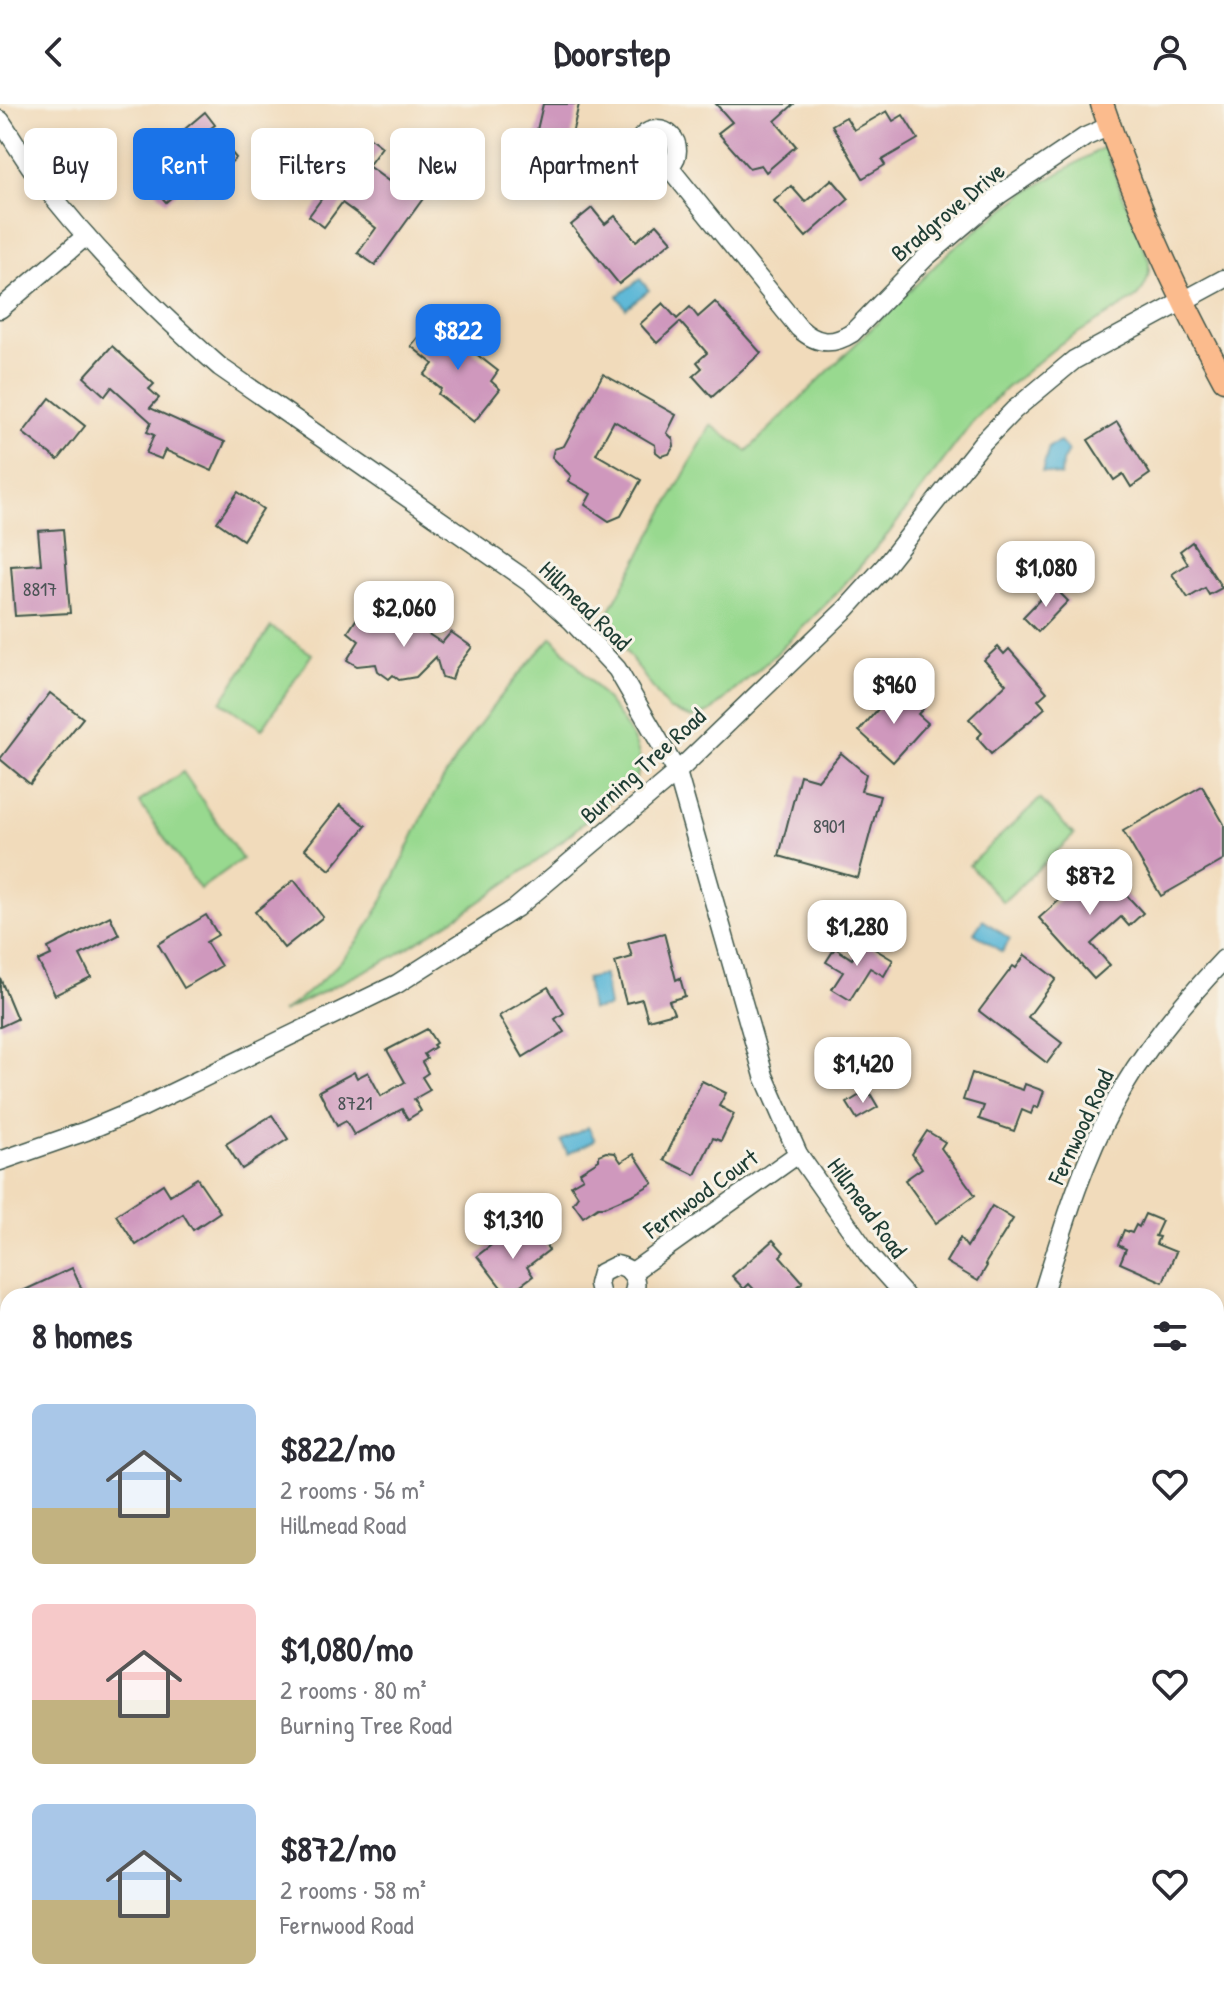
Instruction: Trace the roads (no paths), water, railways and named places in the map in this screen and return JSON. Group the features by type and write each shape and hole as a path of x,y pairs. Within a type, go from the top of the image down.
{"main road":[{"path":"1102,104 1141,208 1183,301 1224,380"}],"street":[{"name":"Hillmead Road","path":"0,120 40,181 86,236 156,309 220,367 529,582 572,621 617,669 677,772 764,1076 798,1154 870,1257 898,1288"},
{"name":"Bradgrove Drive","path":"668,166 799,328 810,339 825,343 840,341 852,333 926,257 1000,194 1085,137 1110,126"},
{"path":"0,309 86,236"},
{"name":"Burning Tree Road","path":"0,1161 143,1107 397,984 516,908 677,772 847,608 883,569 982,443 1014,410 1074,360 1224,279"},
{"name":"Fernwood Road","path":"1045,1288 1075,1192 1112,1106 1147,1050 1185,1001 1224,959"},
{"name":"Fernwood Court","path":"631,1273 798,1154"},
{"path":"599,1288 606,1269 623,1266 631,1273 635,1288"}],"water":[{"path":"640,279 649,290 626,308 617,296"},
{"path":"1060,442 1068,451 1062,462 1061,476 1042,472 1049,447"},
{"path":"983,920 1010,939 1002,952 974,933"},
{"path":"604,975 609,1007 591,1010 586,979"},
{"path":"588,1127 595,1140 568,1154 561,1141"}]}
